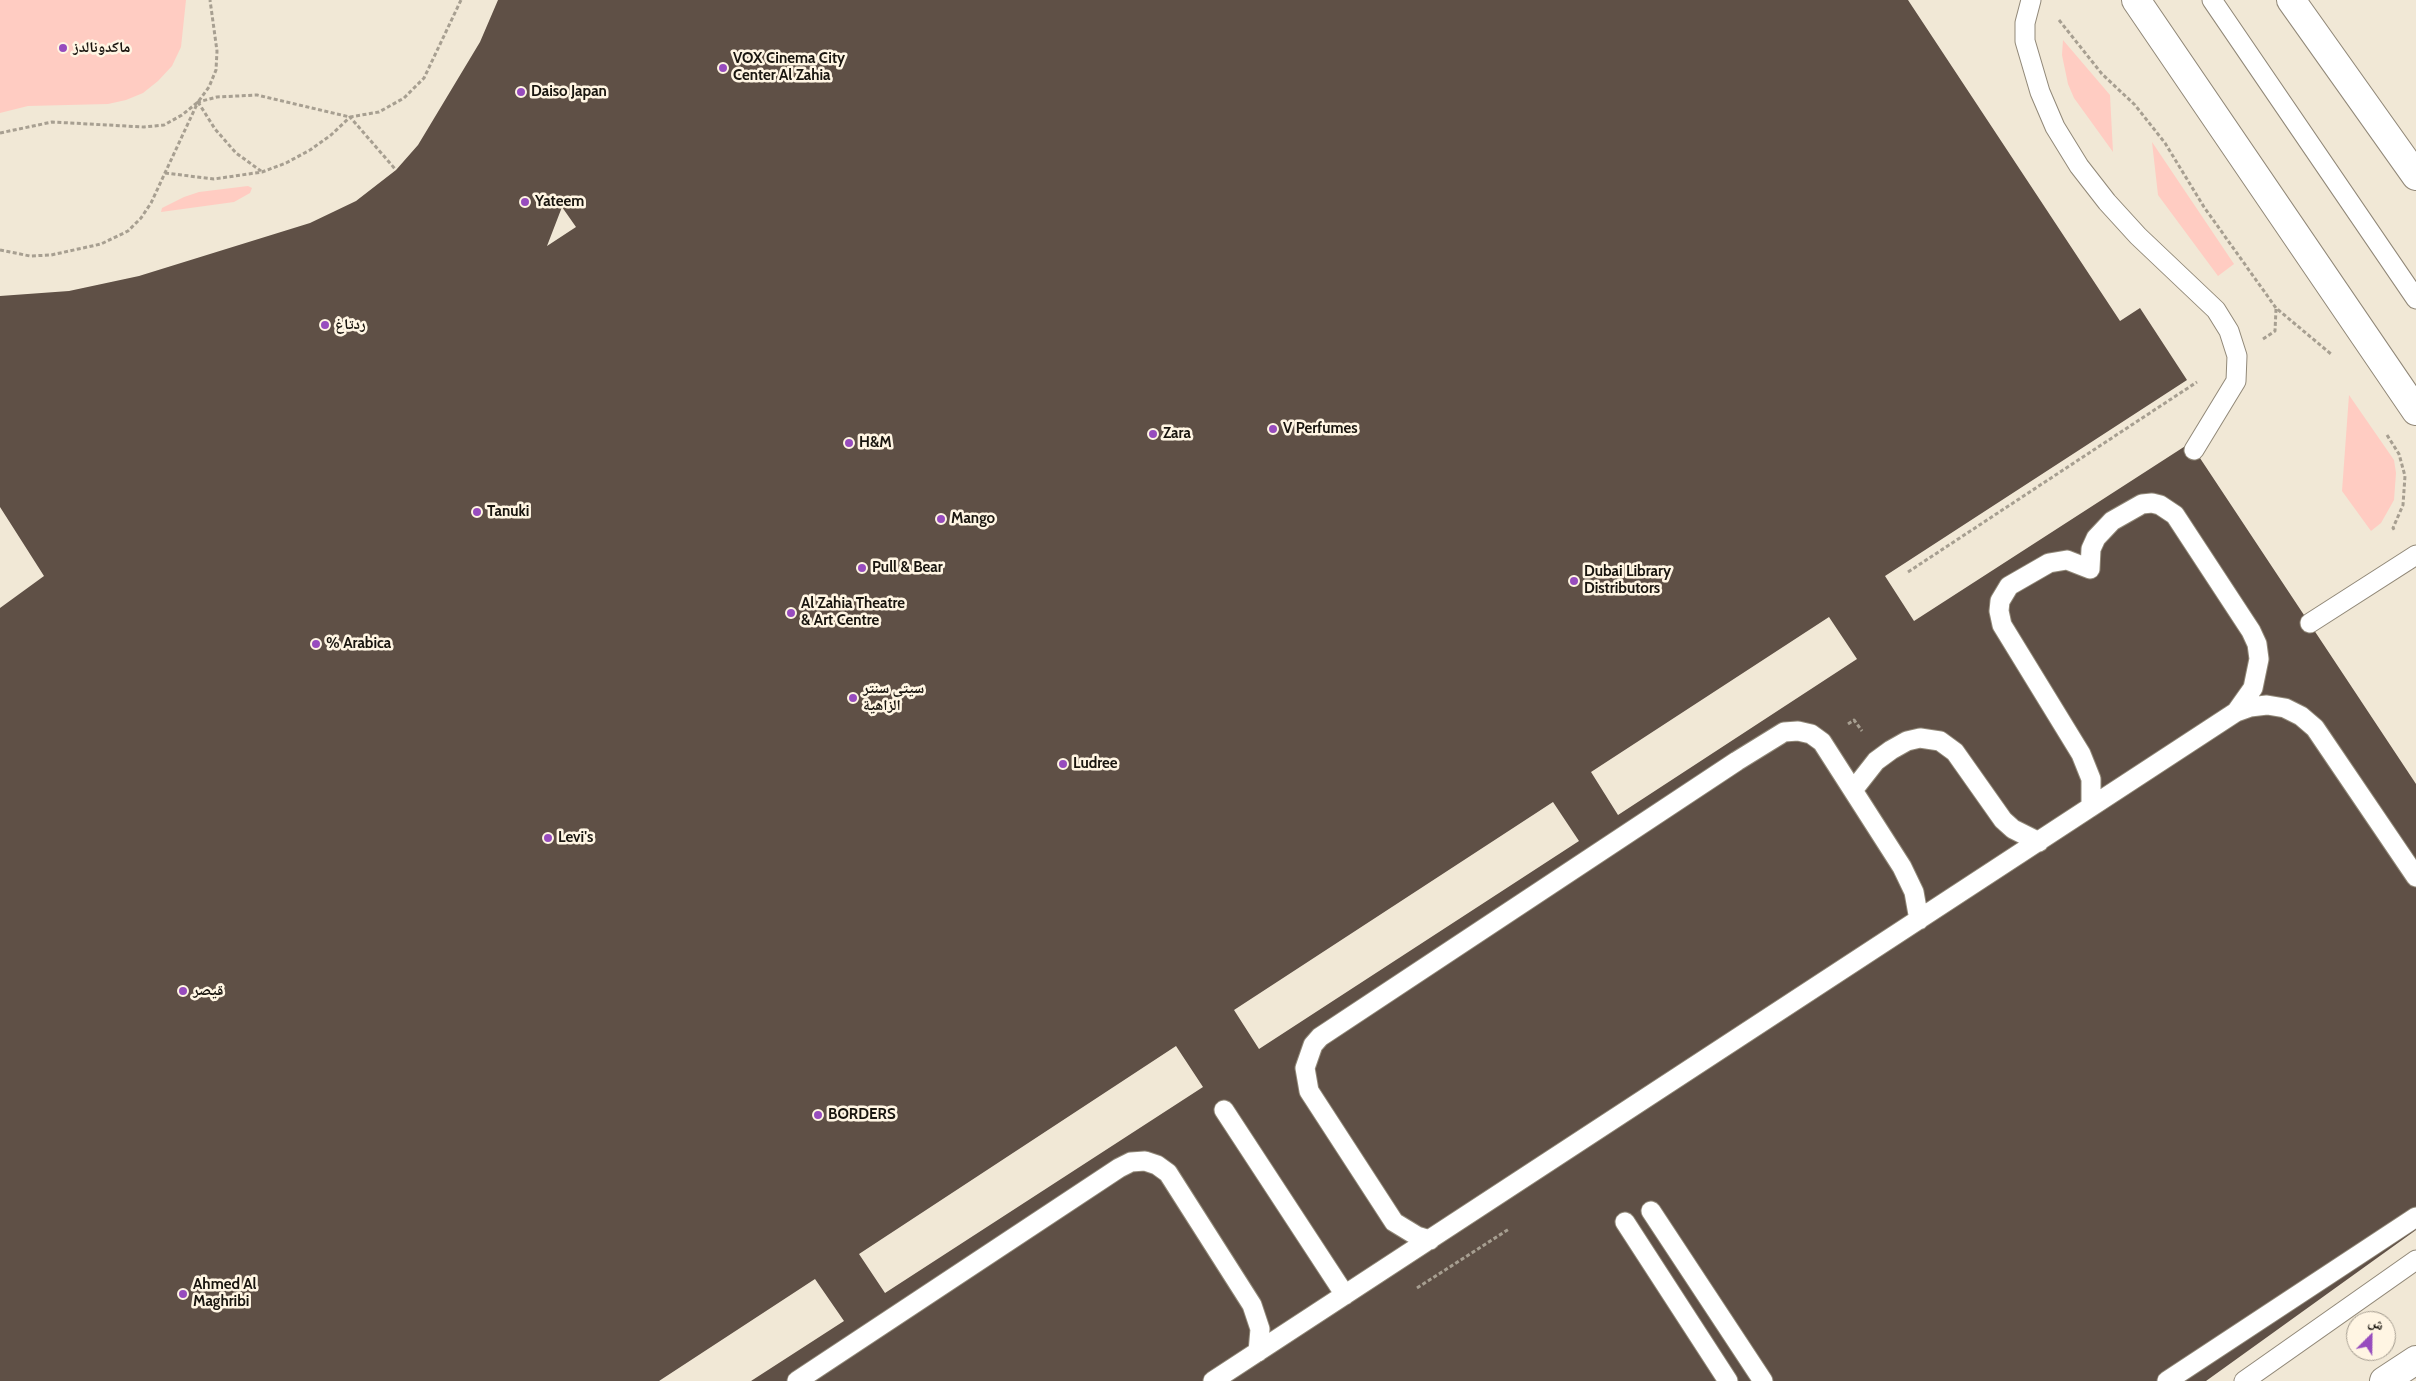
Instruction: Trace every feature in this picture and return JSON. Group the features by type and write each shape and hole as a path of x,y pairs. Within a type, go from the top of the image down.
{"street":[{"path":"2136,0 2416,411"},
{"path":"2291,0 2416,176"},
{"path":"2384,1381 2416,1360"}],"lane":[{"path":"2031,0 2025,23 2025,41 2040,92 2055,127 2079,166 2107,202 2138,236 2216,310 2229,331 2237,356 2236,381 2194,450"},
{"path":"2212,0 2416,299"},
{"path":"2091,807 2092,793 2087,766 2002,626 1999,611 2004,593 2009,586 2049,563 2067,560 2090,569 2091,549 2096,538 2112,521 2142,504 2152,503 2160,505 2175,515 2251,631 2257,644 2259,659 2254,688 2236,712"},
{"path":"2310,623 2415,554"},
{"path":"1213,1381 2236,712 2250,707 2268,705 2285,708 2301,716 2315,728 2416,877"},
{"path":"1430,1240 1417,1236 1394,1222 1309,1091 1305,1068 1313,1045 1320,1037 1772,738 1784,732 1798,731 1811,734 1822,742 1854,789 1909,879 1914,892 1918,920"},
{"path":"1854,789 1876,761 1899,745 1920,738 1940,741 1955,752 2003,820 2013,829 2039,842"},
{"path":"1224,1110 1345,1295"},
{"path":"797,1381 1119,1168 1131,1162 1145,1161 1157,1165 1168,1173 1252,1305 1260,1329 1258,1352"},
{"path":"1651,1211 1763,1381"},
{"path":"2167,1381 2416,1217"},
{"path":"1626,1222 1728,1381"},
{"path":"2244,1381 2416,1260"}],"path":[{"path":"0,250 30,256 72,252 116,239 128,232 142,218 198,102 209,87 216,70 217,51 210,0"},
{"path":"0,133 52,122 144,127 164,125 182,115 198,102 217,97 257,95 350,117 379,112 404,98 424,78 461,0"},
{"path":"2055,15 2102,74 2135,105 2165,143 2204,207 2276,308 2303,329 2334,358"},
{"path":"198,102 214,129 236,153 262,172"},
{"path":"350,117 396,170"},
{"path":"165,173 214,179 262,172 286,163 310,150 332,135 350,117"},
{"path":"1908,572 2275,331 2276,308"},
{"path":"2382,428 2399,454 2405,476 2403,505 2393,528 2415,554"},
{"path":"1822,742 1854,720 1864,734"}],"shaded area":[{"path":"0,0 186,0 181,47 172,66 158,81 143,93 126,100 108,104 28,106 0,113"},
{"path":"2063,40 2110,95 2113,152 2074,98 2068,84 2062,55"},
{"path":"2152,142 2234,264 2218,276 2158,195"},
{"path":"248,186 252,188 250,193 234,202 161,212 162,208 199,192"},
{"path":"2349,395 2394,460 2396,473 2394,500 2381,523 2371,531 2342,491"}],"building":[{"name":"سيتي سنتر الزاهية","path":"498,0 1908,0 2120,321 2140,308 2187,380 1885,576 1914,621 2190,443 2416,784 2416,1230 2206,1381 751,1381 844,1321 815,1279 659,1381 0,1381 0,608 44,576 0,507 0,296 69,291 139,276 310,223 356,201 396,170 418,145 480,42","holes":["562,207 576,227 547,246","1829,617 1857,659 1618,815 1591,772","1553,802 1579,841 1259,1049 1234,1010","1176,1046 1203,1087 885,1293 859,1254"]}],"place":[{"name":"ماكدونالدز","path":"63,48"},
{"name":"VOX Cinema City Center Al Zahia","path":"723,68"},
{"name":"Daiso Japan","path":"521,92"},
{"name":"Yateem","path":"525,202"},
{"name":"ردتاغ","path":"325,325"},
{"name":"V Perfumes","path":"1273,429"},
{"name":"Zara","path":"1153,434"},
{"name":"H&M","path":"849,443"},
{"name":"Tanuki","path":"477,512"},
{"name":"Mango","path":"941,519"},
{"name":"Pull & Bear","path":"862,568"},
{"name":"Dubai Library Distributors","path":"1574,581"},
{"name":"Al Zahia Theatre & Art Centre","path":"791,613"},
{"name":"% Arabica","path":"316,644"},
{"name":"سيتي سنتر الزاهية","path":"853,698"},
{"name":"Ludree","path":"1063,764"},
{"name":"Levi's","path":"548,838"},
{"name":"قيصر","path":"183,991"},
{"name":"BORDERS","path":"818,1115"},
{"name":"Ahmed Al Maghribi","path":"183,1294"}]}
